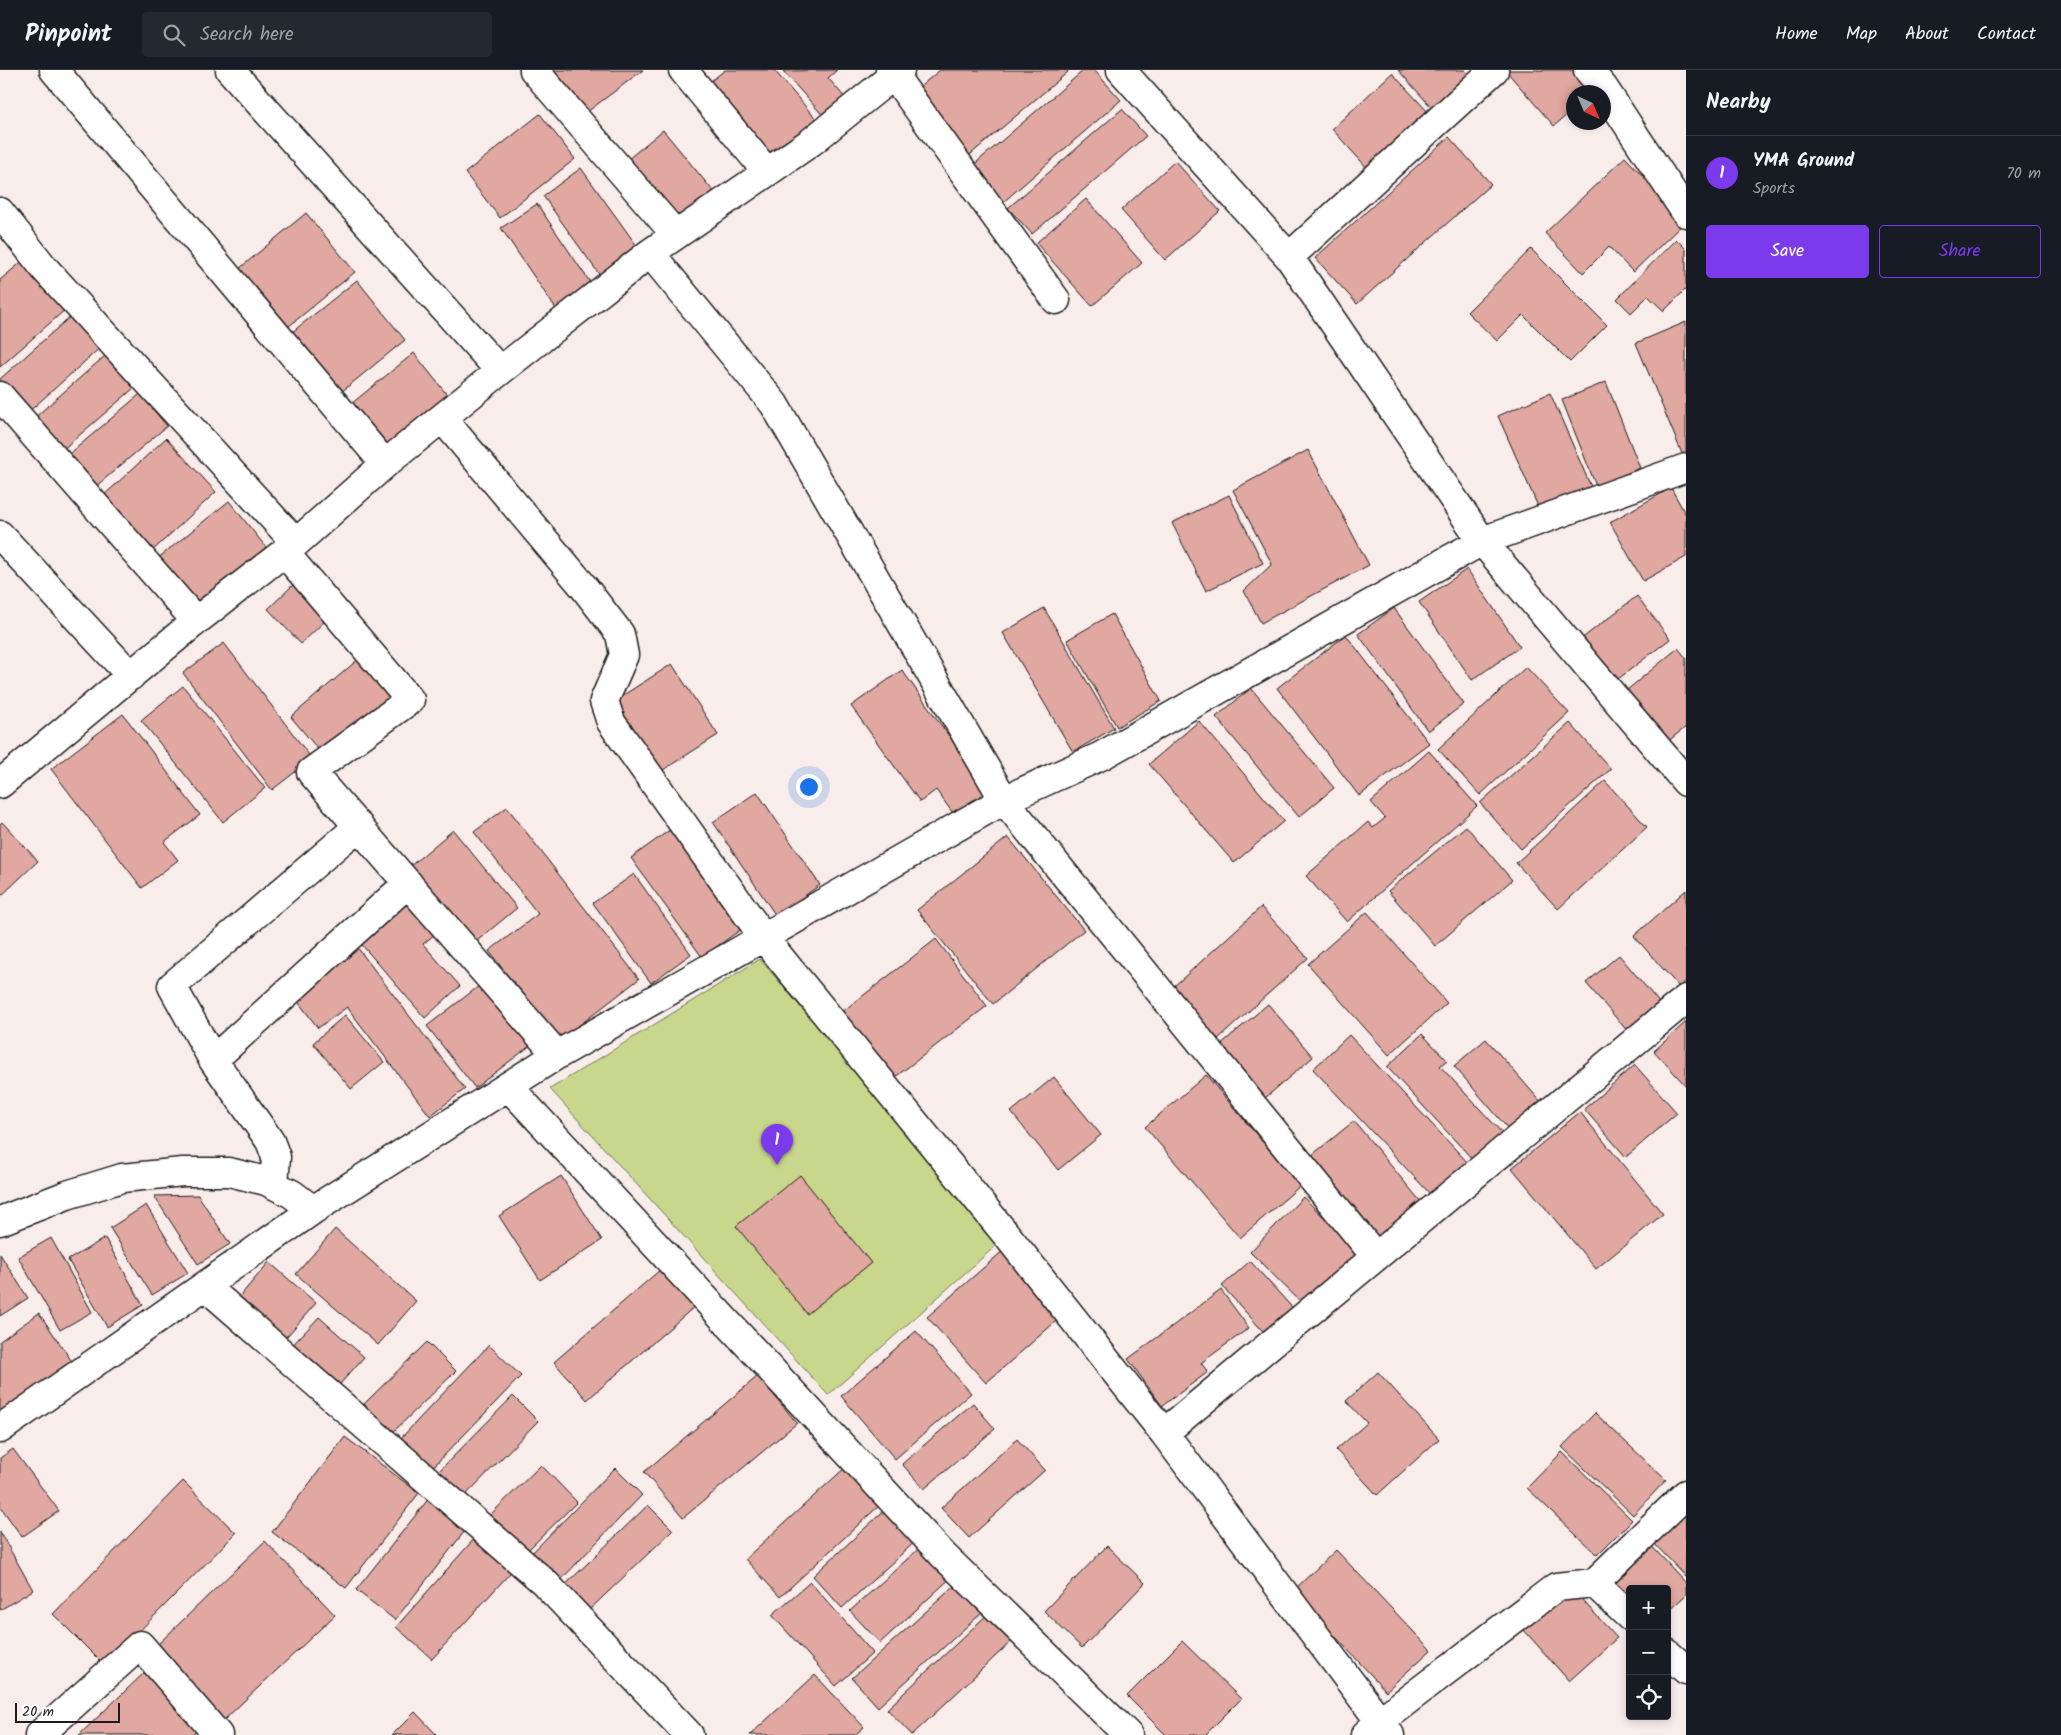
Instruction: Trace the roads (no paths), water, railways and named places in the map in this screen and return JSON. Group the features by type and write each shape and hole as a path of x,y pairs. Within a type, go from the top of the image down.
{"street":[{"path":"54,70 385,464"},
{"path":"230,70 500,372"},
{"path":"534,70 676,235"},
{"path":"683,70 767,172"},
{"path":"1121,70 1289,258 1482,541 1686,782"},
{"path":"1289,258 1494,70"},
{"path":"1588,70 1603,87 1686,213"},
{"path":"4,773 131,676 196,621 290,548 385,464 650,253 810,142 895,72 1056,300"},
{"path":"0,212 45,269 290,548 410,700 312,772 557,1055"},
{"path":"650,253 774,404 1004,800 1376,1257"},
{"path":"0,396 196,621"},
{"path":"442,418 583,586 620,634 624,655 604,701 611,722 764,938 1009,1238 1164,1434 1378,1730 1556,1586 1594,1583 1686,1494"},
{"path":"0,1429 313,1210 557,1055 1004,800 1101,756 1482,541 1686,468"},
{"path":"0,535 131,676"},
{"path":"274,1185 276,1157 270,1141 213,1060 172,986 359,826"},
{"path":"213,1060 408,884"},
{"path":"1164,1434 1686,999"},
{"path":"508,1086 943,1555 1128,1735"},
{"path":"0,1221 67,1195 122,1178 183,1172 229,1172 266,1181 292,1194 313,1210"},
{"path":"206,1286 544,1582 688,1735"},
{"path":"1594,1583 1626,1613"},
{"path":"39,1735 140,1645 218,1735"},
{"path":"1671,1657 1686,1670"}],"place":[{"name":"YMA Ground","path":"777,1165"}]}
